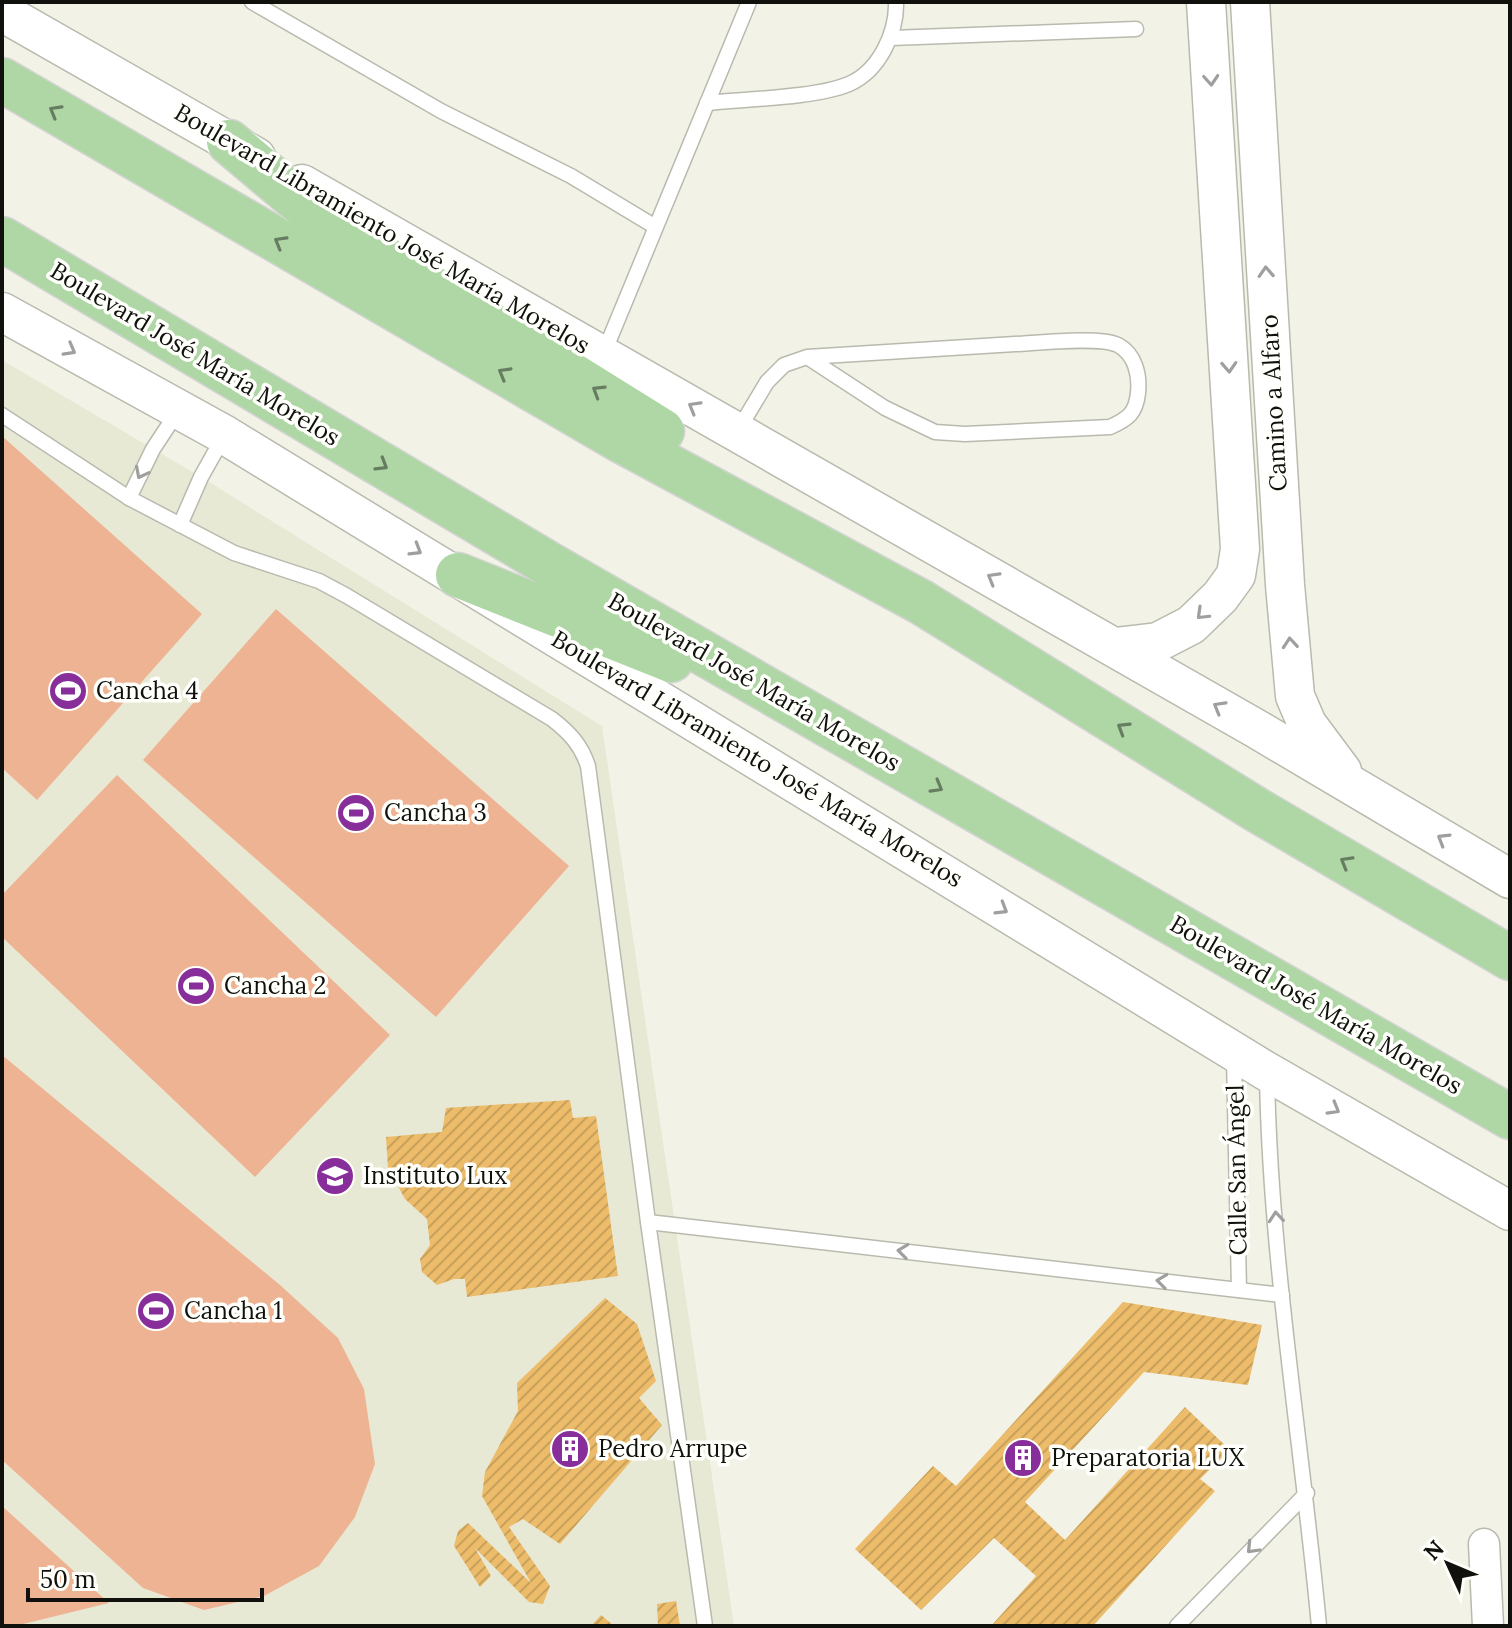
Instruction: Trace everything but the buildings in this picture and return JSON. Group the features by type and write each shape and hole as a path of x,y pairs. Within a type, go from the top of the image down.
{"main road":[{"path":"2,80 620,440 921,602"},
{"path":"229,142 318,217 788,509 921,602 1257,810 1510,958"},
{"name":"Boulevard José María Morelos","path":"2,239 552,566 1510,1117"},
{"path":"458,575 821,720"}],"street":[{"name":"Camino a Alfaro","path":"1115,647 1158,642 1191,625 1220,597 1236,575 1240,549 1206,2"},
{"name":"Camino a Alfaro","path":"1250,2 1284,569 1295,696 1307,724 1354,786"},
{"name":"Boulevard Libramiento José María Morelos","path":"2,12 1115,647 1510,879"},
{"name":"Boulevard Libramiento José María Morelos","path":"2,312 225,435 1266,1071 1510,1211"},
{"path":"1484,1544 1488,1626"}],"lane":[{"path":"252,2 441,111 571,176 654,226"},
{"path":"277,2 279,19"},
{"path":"603,355 749,2"},
{"path":"707,103 820,91 851,83 872,65 891,38 896,2"},
{"path":"891,38 1136,29"},
{"path":"737,432 767,382 784,365 807,357 1058,342 1114,343 1127,351 1136,366 1139,385 1137,406 1129,418 1110,427 965,434 935,432 885,408 807,357"},
{"path":"129,498 153,449 178,410"},
{"path":"2,415 129,498 180,525 234,553 319,581 347,596 552,719 572,734 583,750 588,766 705,1626"},
{"path":"180,525 201,477 225,435"},
{"name":"Calle San Ángel","path":"1234,1051 1239,1290"},
{"name":"Calle San Ángel","path":"1266,1071 1282,1295 1307,1493 1319,1626"},
{"path":"648,1222 1282,1295"},
{"path":"1177,1626 1307,1493"}],"shaded area":[{"name":"Instituto Lux","path":"2,360 201,477 602,726 734,1626 2,1626"},
{"name":"Cancha 4","path":"2,436 202,614 37,800 2,768"},
{"name":"Cancha 3","path":"276,609 569,866 436,1017 143,760"},
{"name":"Cancha 2","path":"117,775 390,1035 255,1177 2,937 2,895"},
{"name":"Cancha 1","path":"2,1055 280,1285 338,1338 364,1389 375,1464 355,1517 319,1566 264,1596 204,1610 143,1588 2,1460"},
{"path":"2,1506 109,1603 15,1626 2,1626"}],"place":[{"name":"Cancha 4","path":"68,691"},
{"name":"Cancha 3","path":"356,813"},
{"name":"Cancha 2","path":"196,986"},
{"name":"Instituto Lux","path":"335,1176"},
{"name":"Cancha 1","path":"156,1311"},
{"name":"Pedro Arrupe","path":"570,1449"},
{"name":"Preparatoria LUX","path":"1023,1458"}]}
